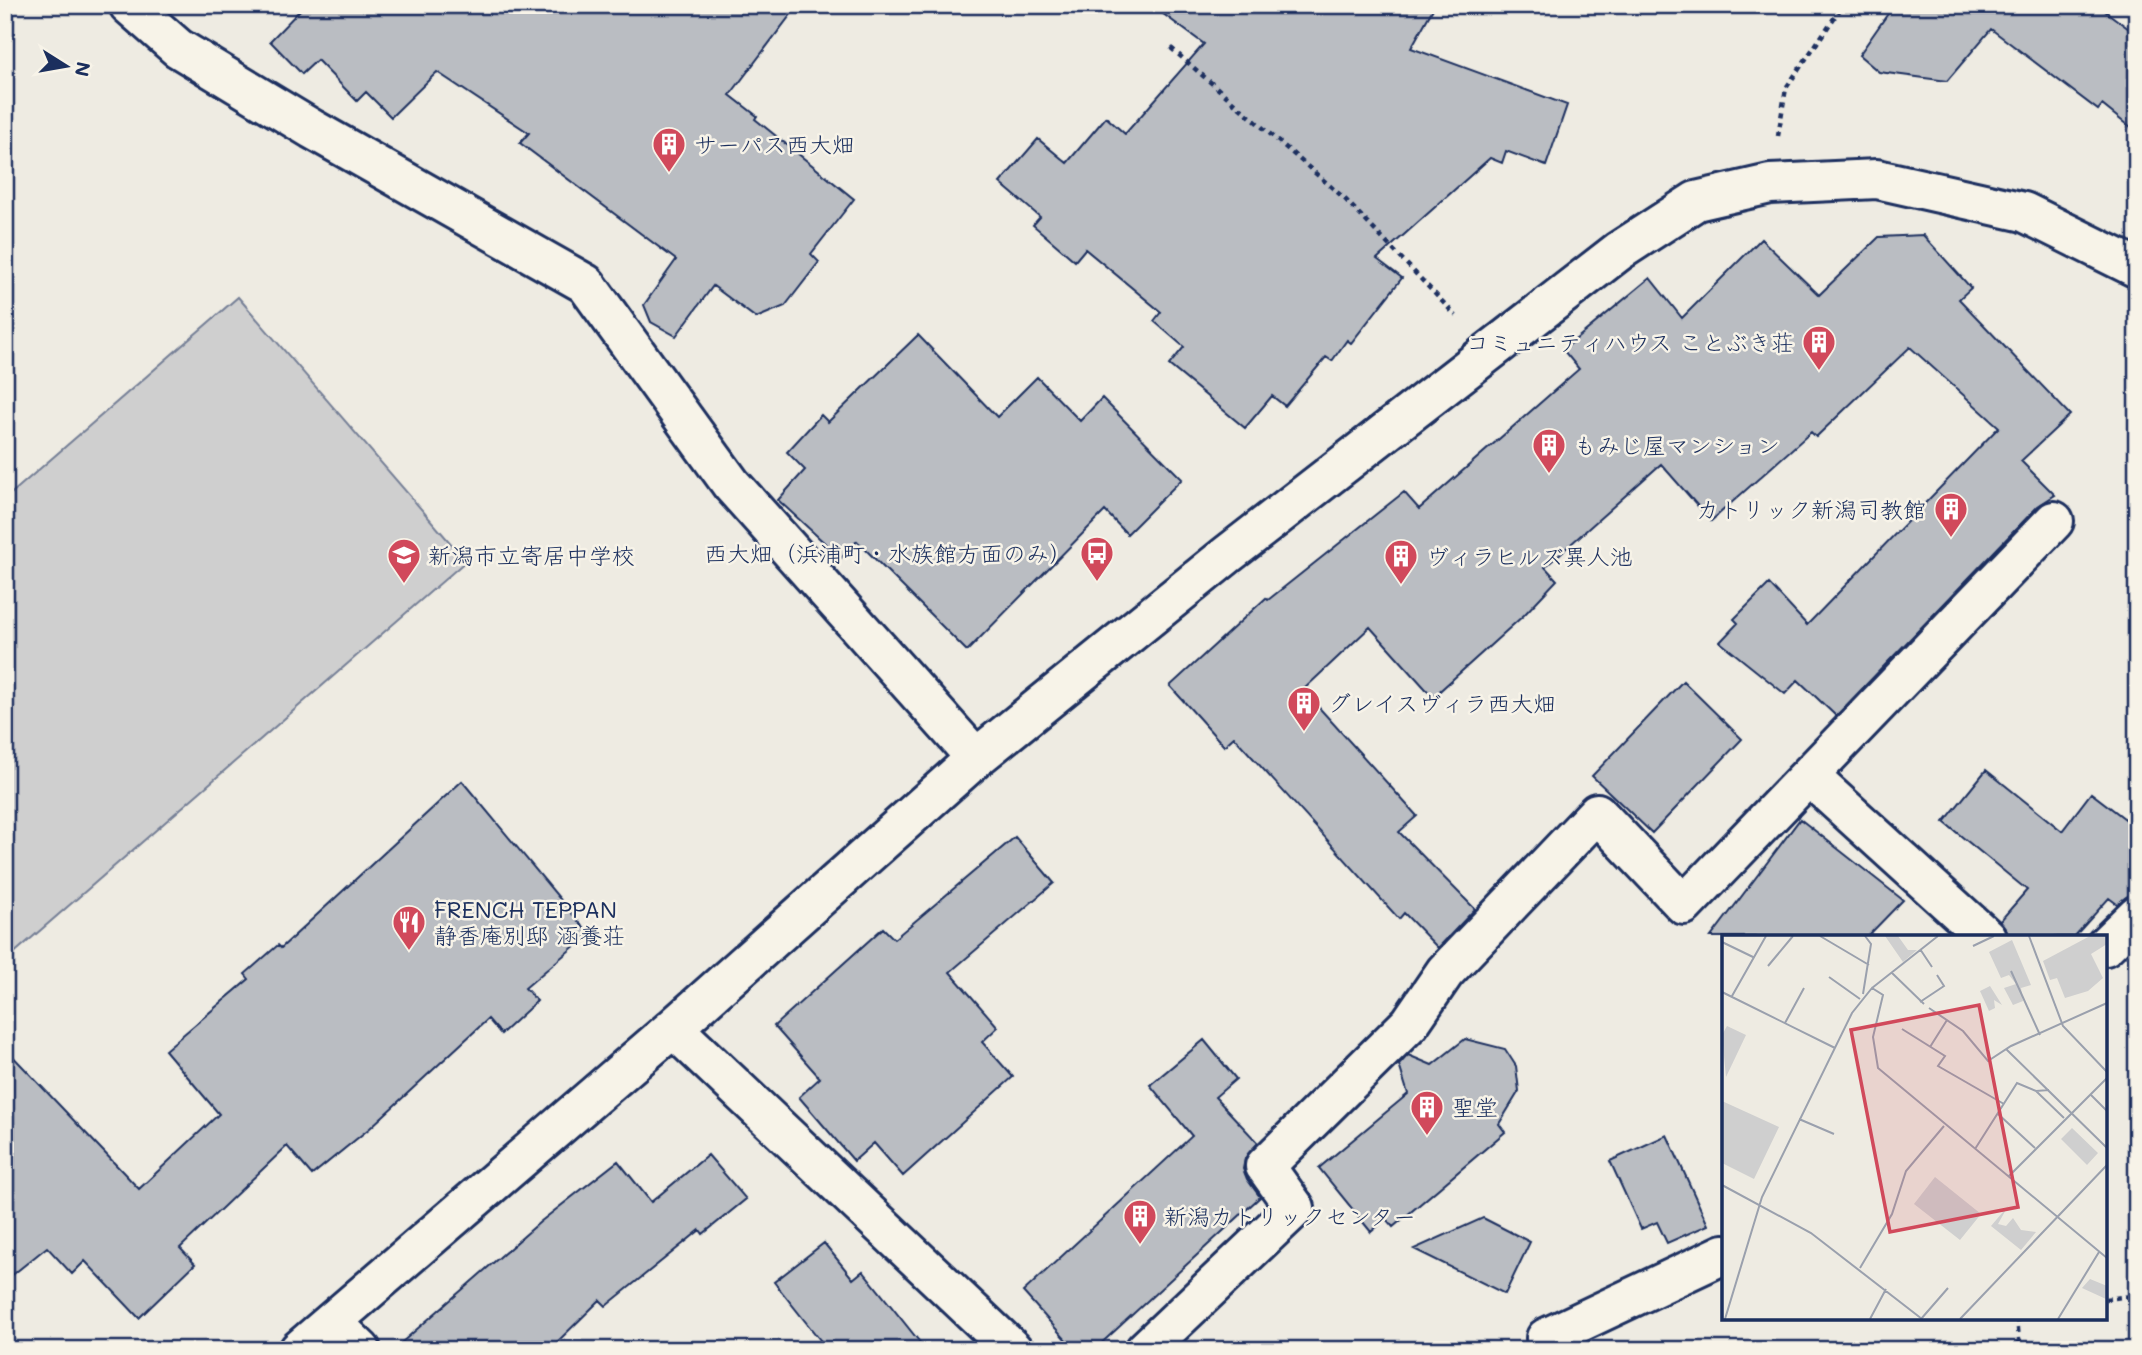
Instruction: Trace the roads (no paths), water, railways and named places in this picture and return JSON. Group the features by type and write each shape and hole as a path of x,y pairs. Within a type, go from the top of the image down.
{"street":[{"path":"129,5 178,48 312,129 586,284 731,484 976,758"},
{"path":"299,1350 673,1028 976,758 1227,555 1619,251 1696,201 1770,184 1877,180 2024,212 2137,268"},
{"path":"1145,1350 1294,1208 1265,1166 1409,1023 1445,972 1597,813 1684,905 1810,777 2053,521"},
{"path":"1810,777 1984,935"},
{"path":"2107,944 2137,915"},
{"path":"673,1028 993,1344"},
{"path":"1553,1350 1546,1338 1722,1255"},
{"path":"332,1322 361,1350"}],"place":[{"name":"サーパス西大畑","path":"669,174"},
{"name":"コミュニティハウス ことぶき荘","path":"1819,372"},
{"name":"もみじ屋マンション","path":"1549,475"},
{"name":"カトリック新潟司教館","path":"1951,539"},
{"name":"西大畑（浜浦町・水族館方面のみ）","path":"1097,583"},
{"name":"新潟市立寄居中学校","path":"404,585"},
{"name":"ヴィラヒルズ異人池","path":"1401,586"},
{"name":"グレイスヴィラ西大畑","path":"1304,733"},
{"name":"FRENCH TEPPAN 静香庵別邸 涵養荘","path":"409,952"},
{"name":"聖堂","path":"1427,1137"},
{"name":"新潟カトリックセンター","path":"1140,1246"}]}
